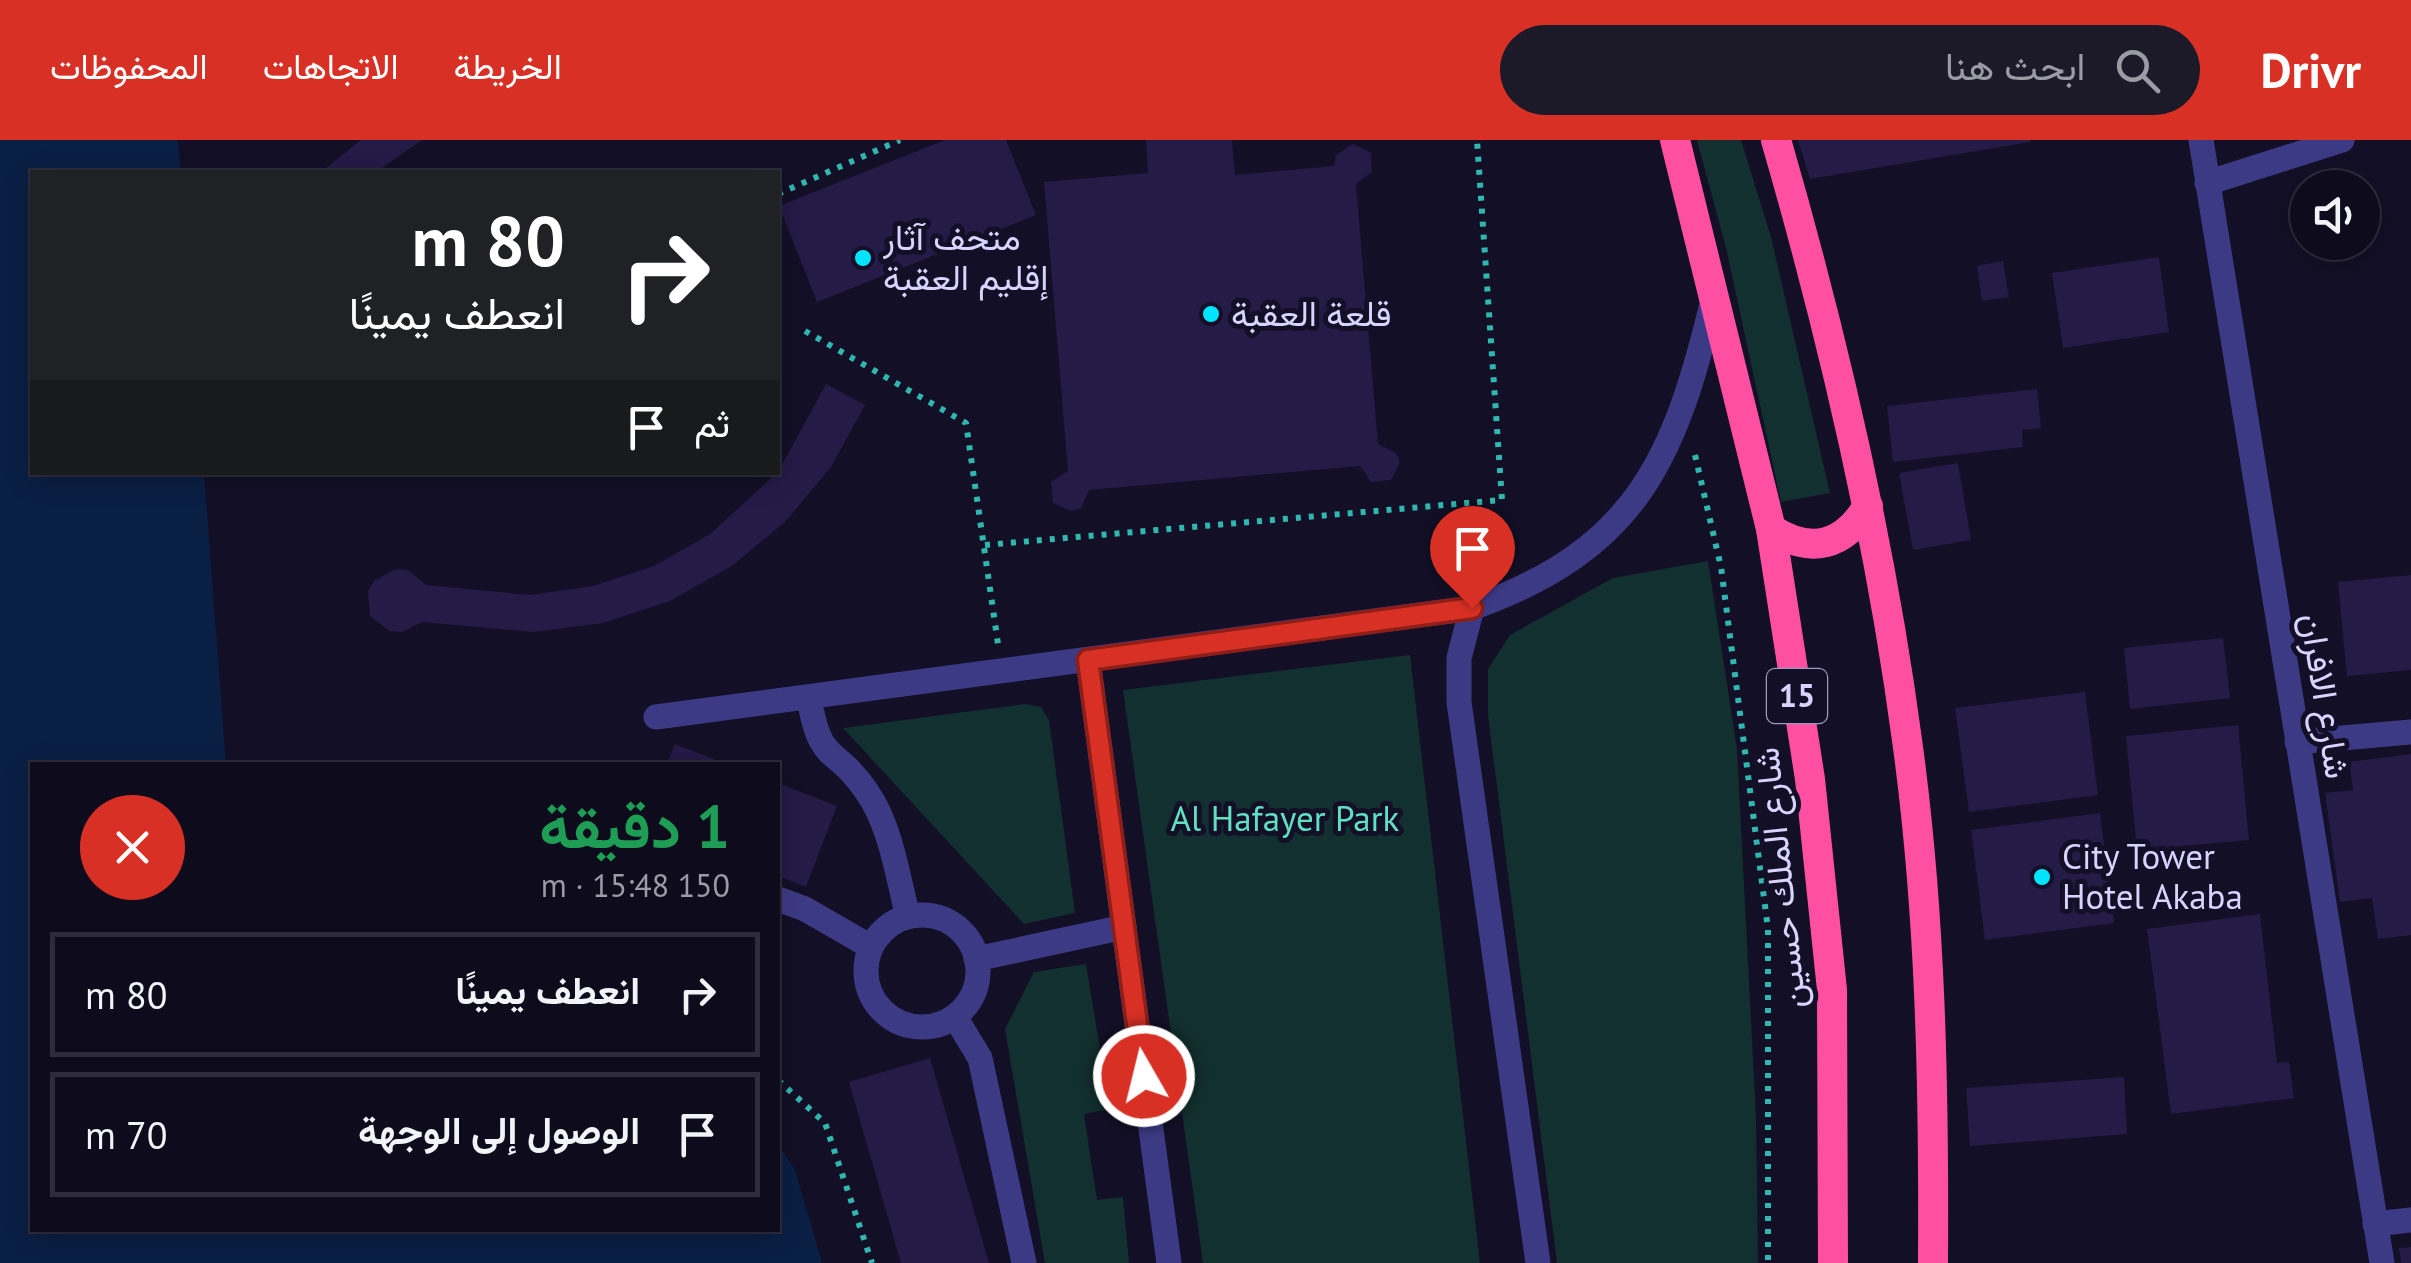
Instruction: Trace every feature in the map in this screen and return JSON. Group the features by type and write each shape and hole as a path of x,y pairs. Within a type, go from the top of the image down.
{"highway":[{"name":"شارع الملك حسين","path":"1675,140 1715,291 1770,529 1810,780 1832,990 1833,1263"},
{"path":"1776,140 1825,318 1868,506 1907,741 1923,896 1934,1130 1934,1263"},
{"path":"1770,529 1790,541 1834,541 1854,530 1868,506"}],"street":[{"name":"شارع الافران","path":"2200,140 2382,1263"},
{"path":"2207,183 2342,140"},
{"path":"656,717 1472,608 1556,572 1612,527 1661,456 1684,409 1715,291"},
{"path":"1472,608 1459,658 1460,702 1538,1263"},
{"path":"1088,660 1169,1263"},
{"path":"809,697 821,747 868,792 889,846 908,918"},
{"path":"2297,742 2411,732"},
{"path":"780,899 871,947"},
{"path":"935,916 953,924 966,936 976,960 975,988 954,1016 921,1028 888,1016 867,984 871,947 882,931 908,918 935,916"},
{"path":"976,960 1124,927"},
{"path":"954,1016 980,1058 1024,1263"},
{"path":"2376,1224 2411,1220"}],"path":[{"path":"780,193 900,140"},
{"path":"985,545 1502,500 1477,140"},
{"path":"805,330 966,423 1001,671"},
{"path":"1684,409 1720,567 1768,930 1768,1263"},
{"path":"780,1082 824,1124 872,1263"}],"green space":[{"path":"1697,140 1741,140 1771,237 1830,493 1781,502 1726,248"},
{"path":"1708,561 1737,749 1756,1118 1758,1263 1557,1263 1488,715 1488,669 1510,635 1613,578"},
{"name":"Al Hafayer Park","path":"1410,655 1480,1263 1203,1263 1123,690"},
{"path":"1025,704 1041,707 1049,720 1075,913 1024,924 843,728"},
{"path":"1086,964 1110,1109 1084,1114 1097,1200 1123,1197 1129,1263 1045,1263 1005,1029 1034,972"}],"water":[{"path":"0,140 178,140 181,170 30,170 30,475 204,475 226,762 30,762 30,1232 780,1232 780,1147 795,1170 822,1263 0,1263"}],"building":[{"path":"361,140 422,140 379,170 324,170"},
{"name":"متحف آثار إقليم العقبة","path":"945,140 1006,140 1036,215 817,302 780,206"},
{"name":"قلعة العقبة","path":"1146,140 1232,140 1235,175 1334,166 1336,155 1353,144 1371,153 1372,172 1356,184 1378,444 1396,453 1400,462 1391,480 1371,482 1360,466 1089,490 1081,508 1071,511 1053,503 1051,482 1068,471 1044,182 1148,173"},
{"path":"1798,140 2030,140 2030,142 1810,179"},
{"path":"2159,257 2169,332 2063,348 2052,273"},
{"path":"2003,261 2009,297 1982,301 1977,266"},
{"path":"826,384 865,405 831,467 786,521 732,566 670,601 603,623 533,632 422,622 402,632 389,631 370,616 368,591 374,581 396,569 408,570 426,585 530,595 593,586 654,566 710,534 775,475 780,475 780,468"},
{"path":"2037,389 2041,428 2022,430 2023,447 1893,462 1887,406"},
{"path":"1958,463 1971,540 1913,550 1899,473"},
{"path":"2411,575 2411,670 2347,676 2338,582"},
{"path":"2223,638 2230,698 2130,709 2124,648"},
{"path":"2085,692 2098,795 1969,812 1955,708"},
{"path":"2238,725 2249,840 2137,850 2126,736"},
{"path":"675,744 721,762 667,762"},
{"path":"2411,754 2411,935 2378,939 2372,898 2340,902 2325,793 2353,790 2349,762"},
{"path":"780,784 837,806 806,887 780,877"},
{"name":"City Tower Hotel Akaba","path":"2100,813 2114,923 1985,940 1971,830"},
{"path":"2260,914 2277,1063 2289,1062 2294,1098 2171,1114 2147,929"},
{"path":"930,1058 989,1263 901,1263 849,1082"},
{"path":"2124,1077 2127,1134 1970,1146 1966,1088"},
{"path":"2411,1247 2411,1263 2401,1263 2399,1248"}],"place":[{"name":"متحف آثار إقليم العقبة","path":"863,258"},
{"name":"قلعة العقبة","path":"1211,314"},
{"name":"City Tower Hotel Akaba","path":"2042,877"}],"route":[{"path":"1144,1076 1088,660 1472,608"}]}
